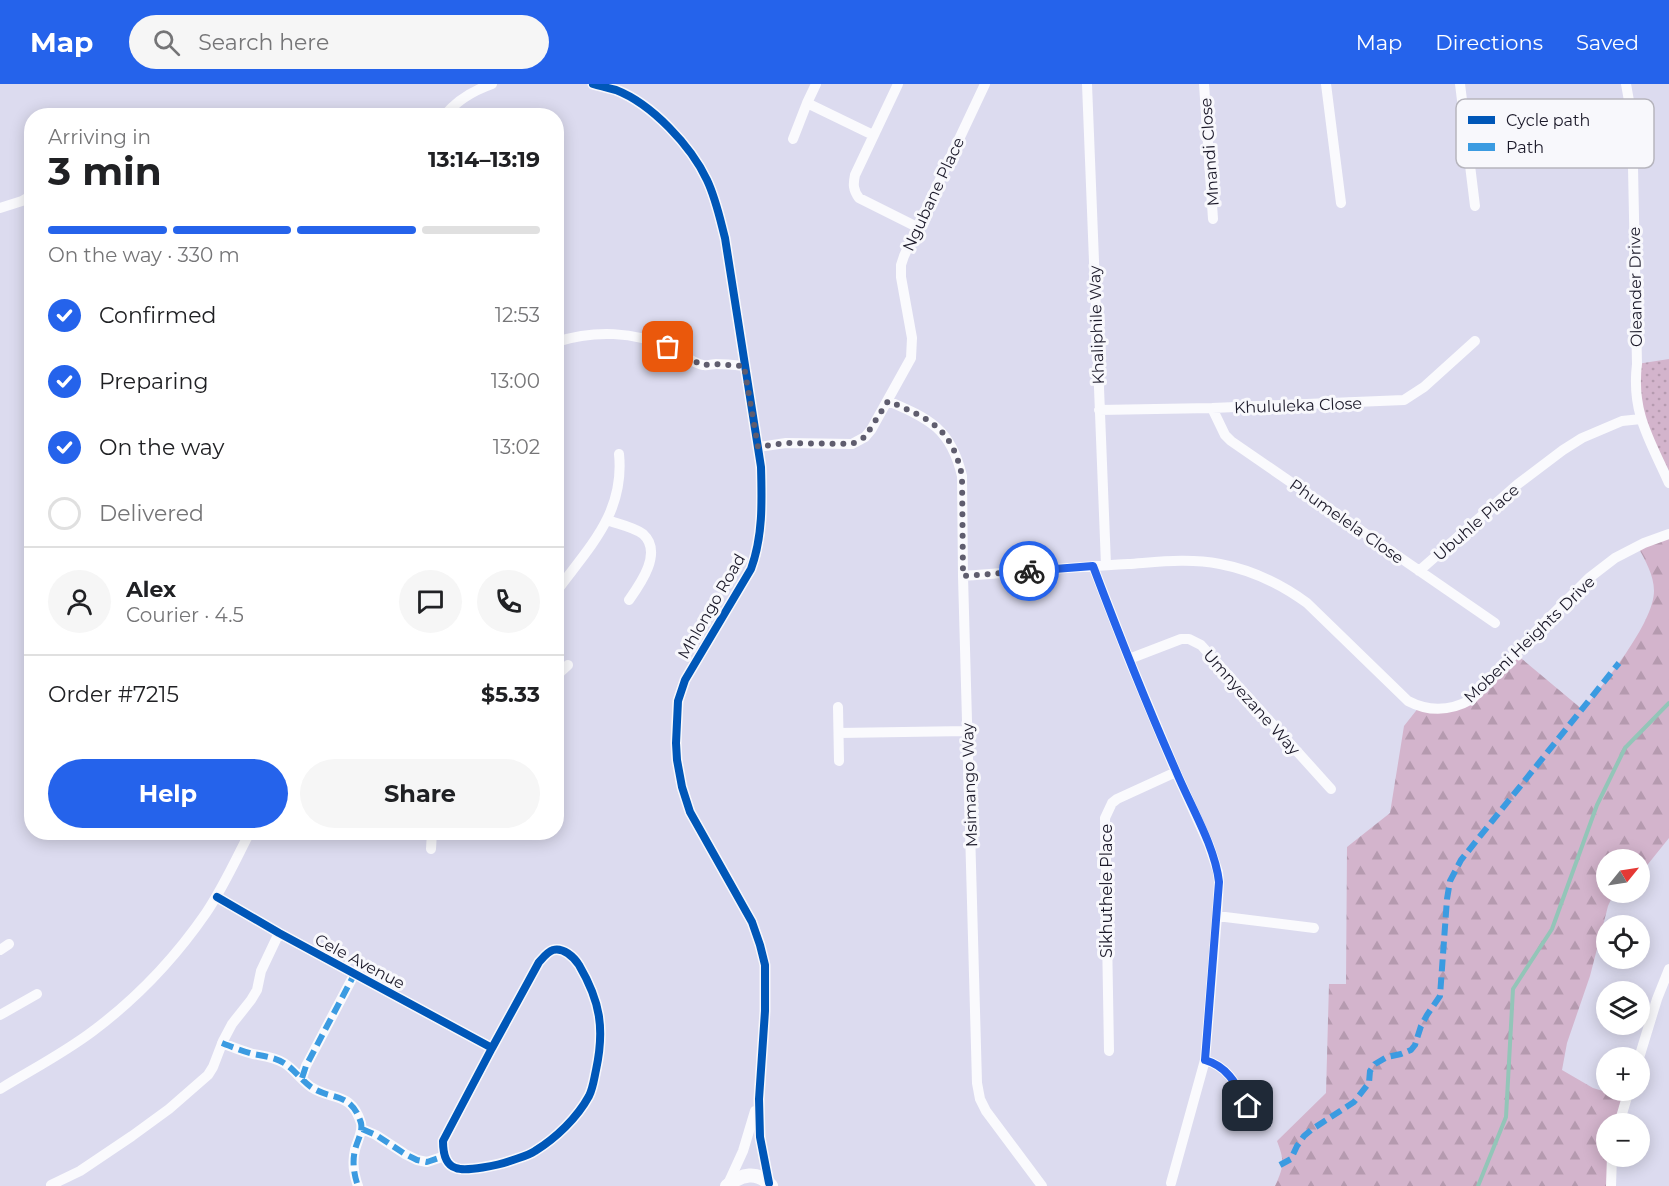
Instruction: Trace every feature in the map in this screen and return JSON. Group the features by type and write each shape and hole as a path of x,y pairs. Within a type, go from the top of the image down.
{"street":[{"path":"451,108 470,93 490,84"},
{"name":"Mhlongo Road","path":"593,84 616,90 635,100 682,140 703,172 718,210 725,238 761,467 761,524 756,554 750,568 685,680 678,701 676,743 682,787 690,812 752,922 765,965 759,1099 760,1137 770,1184"},
{"path":"793,139 816,84"},
{"path":"898,84 855,175 854,189 859,198 917,227"},
{"name":"Ngubane Place","path":"758,447 786,443 852,444 865,437 888,401 911,358 912,338 901,265 985,84"},
{"name":"Khaliphile Way","path":"1087,84 1106,565"},
{"name":"Mnandi Close","path":"1204,84 1213,219"},
{"path":"1326,84 1341,203"},
{"path":"1460,84 1462,99"},
{"name":"Oleander Drive","path":"1626,84 1629,99"},
{"path":"807,102 873,135"},
{"path":"1470,168 1475,206"},
{"name":"Oleander Drive","path":"1633,168 1637,364 1634,383 1641,419 1669,483"},
{"path":"0,208 24,200"},
{"path":"564,340 588,334 628,335 668,347 702,365 744,366"},
{"name":"Khululeka Close","path":"1099,410 1404,400 1424,387 1475,341"},
{"name":"Msimango Way","path":"888,401 922,415 946,436 953,448 962,476 977,1083 980,1099 986,1111 1042,1186"},
{"name":"Phumelela Close","path":"1212,408 1225,435 1231,441 1494,623"},
{"name":"Ubuhle Place","path":"1419,571 1533,473 1582,438 1622,421 1641,419"},
{"path":"564,581 599,533 615,502 621,472 619,454"},
{"path":"607,520 642,533 651,548 651,558 646,571 629,600"},
{"name":"Mobeni Heights Drive","path":"963,576 1187,561 1219,564 1270,580 1291,591 1307,603 1408,701 1436,710 1450,708 1472,699 1556,611 1606,564 1638,546 1669,534"},
{"path":"1093,566 1129,659 1215,861 1219,882 1205,1060 1171,1183"},
{"name":"Umnyezane Way","path":"1129,659 1180,639 1189,639 1201,645 1331,789"},
{"path":"564,669 568,666"},
{"path":"838,707 839,761"},
{"path":"839,734 968,731"},
{"name":"Sikhuthele Place","path":"1108,1051 1105,818 1117,799 1176,772"},
{"path":"0,1089 92,1032 155,977 216,897 246,840"},
{"path":"431,849 432,840"},
{"name":"Cele Avenue","path":"216,897 492,1048"},
{"path":"1216,916 1314,928"},
{"path":"51,1185 80,1171 177,1103 208,1075 232,1024 257,990 261,971 279,933"},
{"path":"557,950 566,952 576,960 590,983 601,1025 598,1059 588,1097 558,1135 533,1152 500,1165 457,1169 449,1164 445,1156 443,1142 539,962 549,952 557,950"},
{"path":"1642,1047 1669,969"},
{"path":"302,1078 355,973"},
{"path":"0,1015 37,994"},
{"path":"222,1043 283,1062 310,1087 348,1102 358,1116 362,1129 355,1150 354,1164 358,1186"},
{"path":"1205,1060 1214,1062 1223,1068 1233,1079 1248,1106"},
{"name":"Mhlongo Road","path":"727,1186 748,1138 759,1099"},
{"path":"362,1129 417,1160 427,1162 445,1156"},
{"path":"1611,1186 1612,1167"},
{"path":"727,1186 735,1179 746,1175 754,1175 770,1184"}],"green space":[{"path":"1669,359 1669,482 1641,419 1637,364"},
{"path":"1669,535 1669,838 1650,862 1650,849 1596,849 1596,903 1609,903 1606,915 1596,915 1596,953 1567,1043 1562,1070 1596,1089 1596,1101 1621,1101 1618,1113 1596,1113 1596,1167 1610,1167 1610,1186 1275,1186 1282,1164 1277,1141 1326,1093 1329,984 1346,984 1347,847 1390,813 1404,726 1419,707 1463,705 1516,654 1583,710 1626,653 1646,620 1652,604 1654,591 1652,579 1638,547"}],"waterway":[{"path":"1478,1186 1506,1117 1513,989 1552,929 1597,805 1625,748 1669,703"}],"marked path":[{"path":"1280,1165 1291,1159 1297,1146 1311,1130 1354,1102 1369,1083 1370,1071 1375,1064 1387,1057 1411,1050 1415,1045 1421,1026 1440,996 1447,899 1450,881 1461,860 1619,663"},
{"path":"302,1078 306,1066 355,973"},
{"path":"222,1043 280,1061 311,1087 340,1098 352,1106 361,1123 361,1133 354,1159 358,1186"},
{"path":"362,1129 417,1160 427,1162 445,1156"}],"cycle path":[{"path":"593,84 630,96 656,116 681,140 707,180 725,238 761,467 760,531 751,569 685,680 678,701 676,743 682,787 690,812 752,922 765,965 765,1011 759,1099 760,1137 769,1183"},
{"path":"217,897 492,1048 443,1141 447,1161 456,1168 491,1166 532,1153 565,1127 589,1096 599,1055 599,1015 586,978 571,956 557,949 547,954 539,962 492,1048"}],"way so far":[{"path":"668,347 702,365 744,366 758,447 786,443 852,444 865,437 871,430 888,401 922,415 946,436 953,448 962,476 963,576 1029,571"}],"route":[{"path":"1029,571 1093,566 1168,753 1209,845 1219,882 1205,1060 1214,1062 1223,1068 1233,1079 1248,1106"}]}
